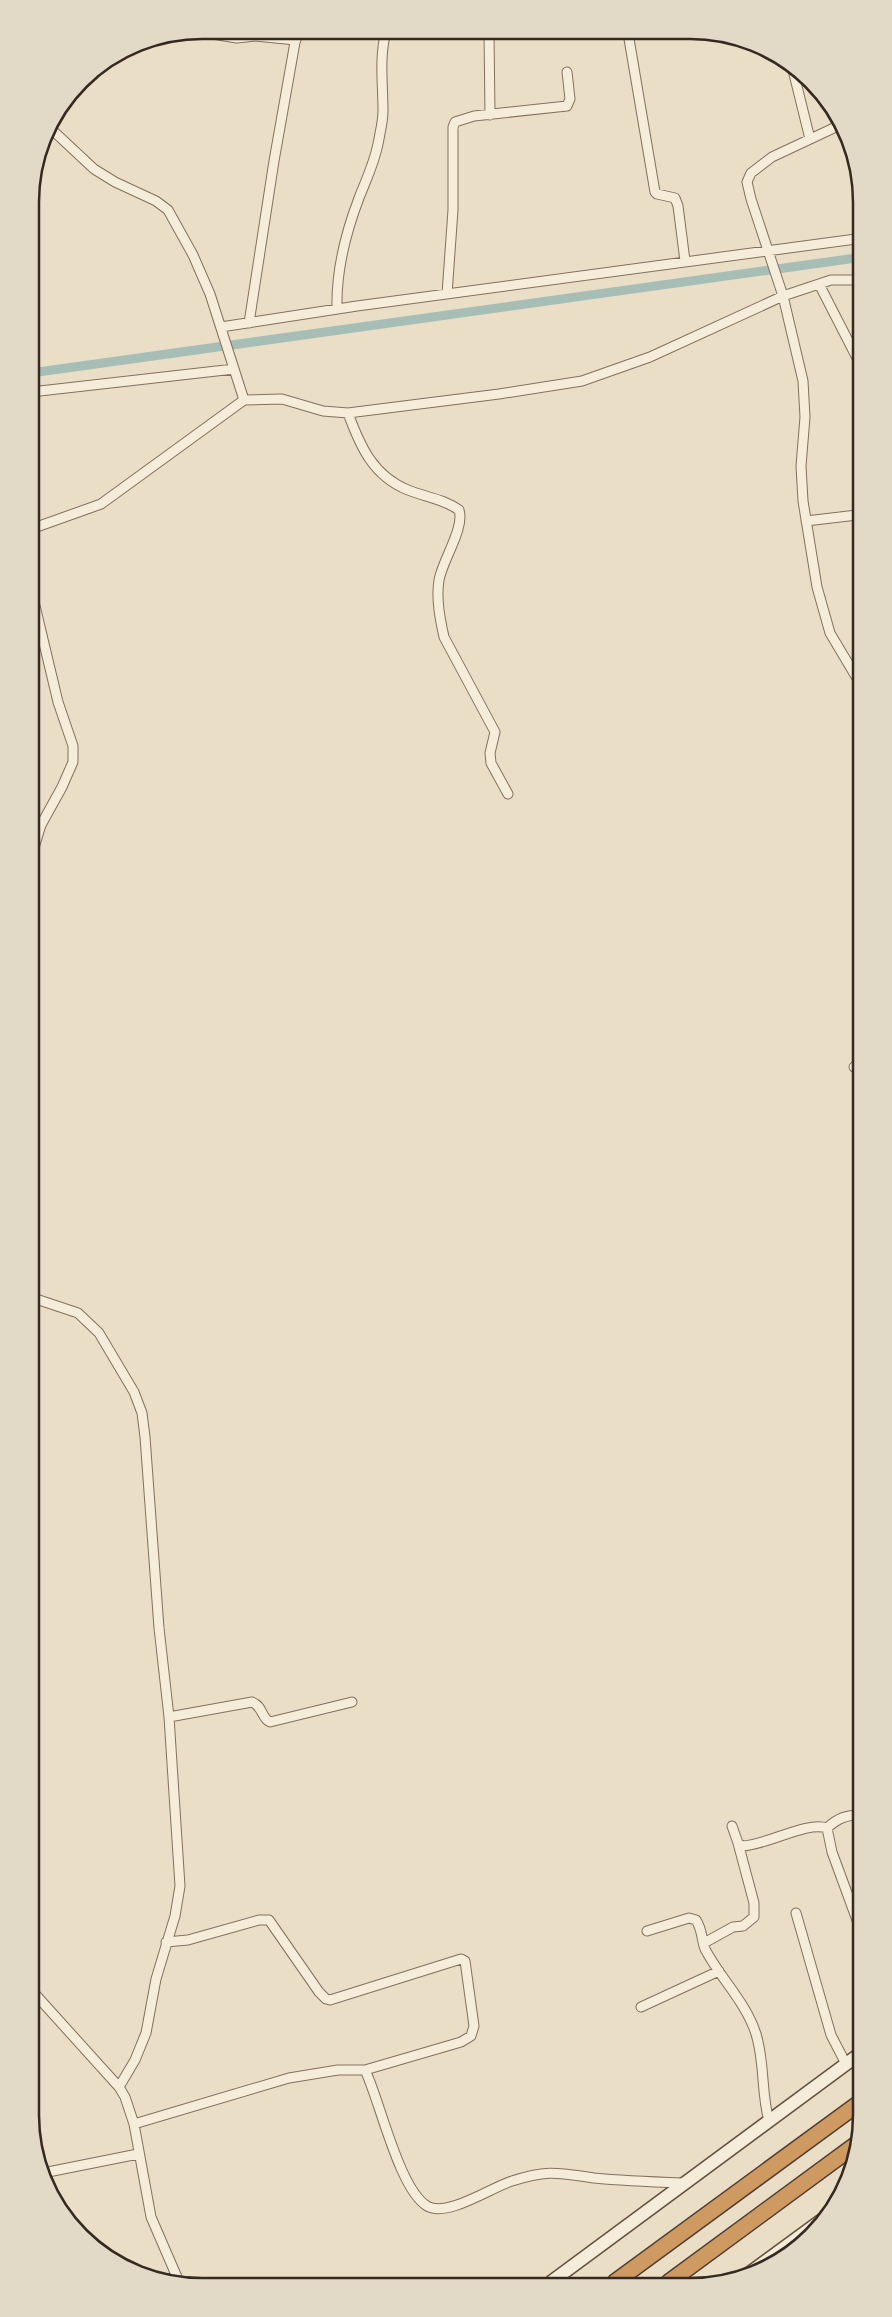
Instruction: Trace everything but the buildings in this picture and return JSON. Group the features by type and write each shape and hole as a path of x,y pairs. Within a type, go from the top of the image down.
{"highway":[{"path":"620,2278 853,2108"},
{"path":"675,2278 849,2149"}],"main road":[{"path":"556,2278 853,2059"},
{"path":"775,2254 802,2235"}],"street":[{"path":"249,323 295,39"},
{"path":"338,309 337,289 348,230 359,197 371,173 382,121 381,71 385,39"},
{"path":"489,39 490,115"},
{"path":"629,39 654,192 675,198 678,206 685,261"},
{"path":"447,294 453,210 453,127 458,119 567,106 570,99 567,72"},
{"path":"795,76 810,139"},
{"path":"835,128 772,157 751,173 747,182 783,296 803,381 801,466 806,521 817,587 830,633 853,672"},
{"path":"55,132 94,169 168,210 193,255 225,337 244,400"},
{"path":"221,327 338,309 853,239"},
{"path":"39,526 101,504 244,400 282,399 323,411 348,413 499,394 582,381 650,357 783,296 831,280 853,280"},
{"path":"819,284 853,350"},
{"path":"39,391 233,364"},
{"path":"348,413 365,454 390,482 450,504 459,510 460,522 439,578 440,621 444,637 495,732 490,753 491,763 508,794"},
{"path":"806,521 853,515"},
{"path":"39,619 58,702 73,746 72,762 39,834"},
{"path":"39,1300 67,1308 89,1322 117,1361 134,1392 142,1413 148,1465 159,1628 170,1716 180,1886 175,1916 166,1942 146,2033 135,2060 119,2087"},
{"path":"170,1716 252,1702 260,1706 265,1719 270,1722 352,1702"},
{"path":"738,1843 742,1846 747,1846 770,1842 813,1826 827,1828 836,1820 853,1815"},
{"path":"704,1943 732,1927 743,1926 754,1917 754,1903 732,1826"},
{"path":"827,1828 832,1852 853,1909"},
{"path":"796,1913 831,2035 846,2064"},
{"path":"647,1931 693,1918 702,1929 704,1943 719,1971 745,2010 756,2036 764,2081 764,2104 769,2121"},
{"path":"134,2124 289,2078 338,2070 365,2070 461,2042 471,2036 474,2026 465,1961 460,1959 330,2000 326,1999 320,1992 269,1920 259,1920 188,1940 166,1942"},
{"path":"641,2007 719,1971"},
{"path":"39,1998 119,2087 125,2097 134,2124 151,2217 176,2276"},
{"path":"365,2070 405,2177 427,2206 440,2210 453,2207 510,2182 536,2174 558,2172 593,2178 685,2184"},
{"path":"49,2172 138,2154"}],"waterway":[{"path":"39,372 853,258"}]}
